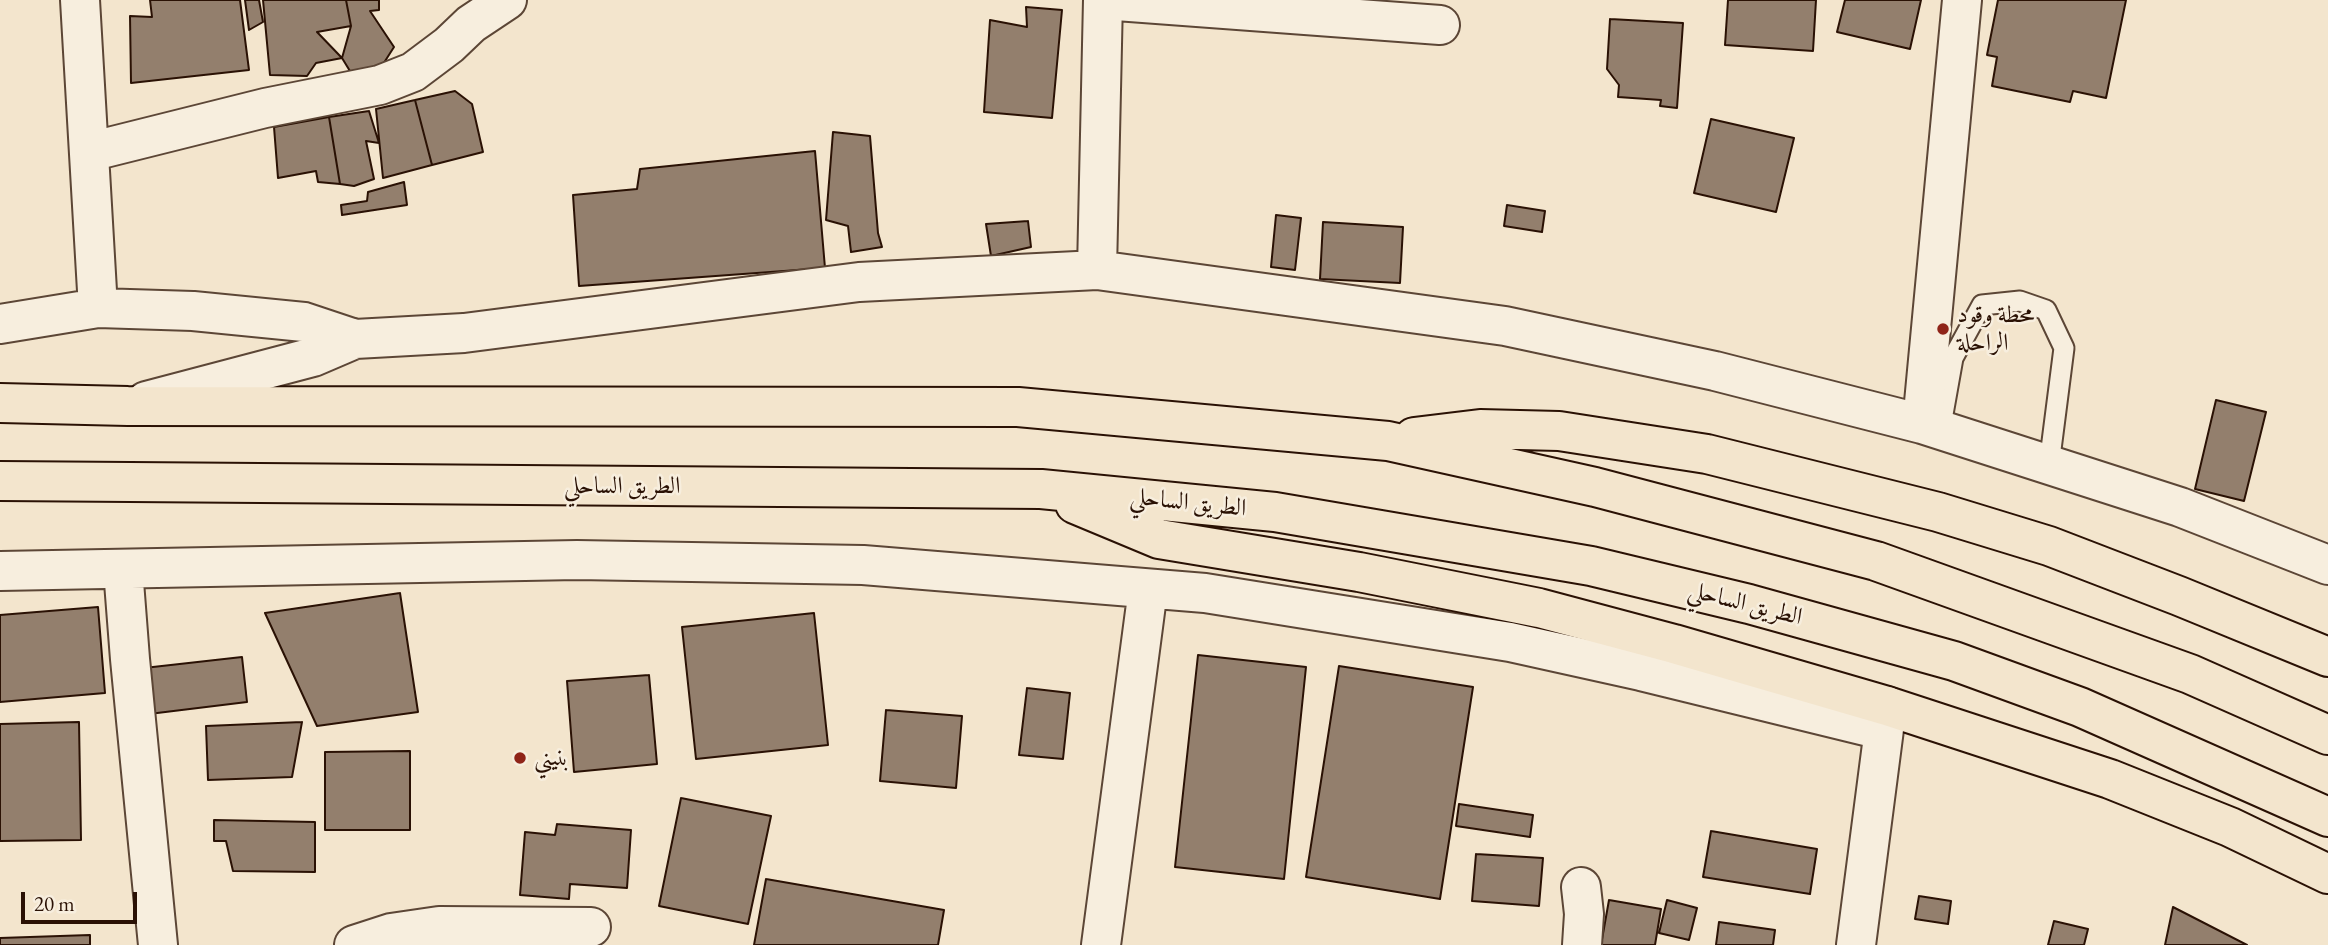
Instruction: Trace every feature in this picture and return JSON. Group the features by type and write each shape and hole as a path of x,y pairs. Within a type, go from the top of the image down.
{"highway":[{"path":"0,403 128,406 1018,407 1388,440 1595,487 1876,561 1974,594 2190,674 2328,735"},
{"path":"1388,440 1480,429 1559,431 1707,454 1938,512 2049,546 2328,657"},
{"name":"الطريق الساحلي","path":"0,481 1041,489 1275,512 1591,566 1749,604 1954,661 2091,711 2328,817"},
{"path":"1041,489 1159,539 1359,572 1539,608 1674,644 1885,718 2110,779 2230,827 2328,874"}],"street":[{"path":"80,0 99,309"},
{"path":"89,152 265,107 380,85 413,72 449,45 471,24 507,0"},
{"path":"1097,270 1103,0 1440,25"},
{"path":"1931,427 1962,0"},
{"path":"128,406 313,357 355,339 464,333 859,282 1097,270 1505,326 1715,371 1931,427 2180,507 2328,565"},
{"path":"0,324 99,309 193,311 304,323 355,339"},
{"path":"0,570 577,560 863,565 1205,593 1510,642 1641,671 1885,718 1856,945"},
{"path":"123,569 158,945"},
{"path":"1101,945 1148,589"},
{"path":"1581,887 1584,914 1582,945"},
{"path":"354,945 391,933 439,926 591,927"}],"lane":[{"path":"1931,427 1953,358 1982,305 2020,301 2046,310 2064,348 2049,465"}],"building":[{"path":"150,0 240,0 249,70 131,83 130,16 152,17"},
{"path":"245,0 259,0 263,22 249,30"},
{"path":"263,0 346,0 351,26 317,32 342,58 316,63 307,76 270,75"},
{"path":"346,0 379,0 379,10 370,11 394,47 380,69 353,76 342,58 351,26"},
{"path":"1728,0 1816,0 1813,51 1725,45"},
{"path":"1845,0 1921,0 1910,49 1837,32"},
{"path":"1998,0 2126,0 2106,98 2073,91 2070,102 1992,86 1997,57 1987,55"},
{"path":"1026,7 1062,10 1052,118 984,112 990,20 1027,27"},
{"path":"1610,19 1683,23 1677,108 1660,106 1661,100 1618,97 1619,85 1607,69"},
{"path":"455,91 472,104 483,152 432,165 415,100"},
{"path":"415,100 432,165 383,178 376,109"},
{"path":"369,111 379,143 366,141 374,179 354,186 340,184 329,117"},
{"path":"329,117 340,184 318,182 316,171 278,178 274,127"},
{"path":"1711,119 1794,138 1776,212 1694,193"},
{"path":"833,132 870,136 878,233 882,247 851,252 848,226 826,220"},
{"path":"815,151 825,268 579,286 573,195 637,189 640,169"},
{"path":"404,182 407,205 342,215 341,205 367,201 368,192"},
{"path":"1507,205 1545,211 1542,232 1504,226"},
{"path":"1276,215 1301,218 1295,270 1271,267"},
{"path":"1028,221 1031,247 991,256 986,224"},
{"path":"1323,222 1403,227 1400,283 1320,279"},
{"path":"2216,400 2266,412 2244,501 2195,489"},
{"path":"400,593 418,712 317,726 265,613"},
{"path":"98,607 105,693 0,702 0,615"},
{"path":"814,613 828,745 696,759 682,627"},
{"path":"1198,655 1306,667 1284,879 1175,867"},
{"path":"242,657 247,702 149,714 144,668"},
{"path":"1339,666 1473,687 1440,899 1306,877"},
{"path":"649,675 657,764 574,772 567,681"},
{"path":"1027,688 1070,693 1063,759 1019,755"},
{"path":"886,710 962,716 956,788 880,781"},
{"path":"79,722 81,840 0,841 0,724"},
{"path":"302,722 292,777 208,780 206,726"},
{"path":"410,751 410,830 325,830 325,752"},
{"path":"681,798 771,816 748,924 659,906"},
{"path":"1459,804 1533,815 1530,837 1456,826"},
{"path":"214,820 315,822 315,872 233,871 226,841 214,841"},
{"path":"557,824 631,830 627,888 570,884 569,899 520,895 525,832 555,835"},
{"path":"1711,831 1817,849 1810,894 1703,877"},
{"path":"1476,854 1543,858 1539,906 1472,901"},
{"path":"766,879 944,910 938,945 754,945"},
{"path":"1919,896 1951,901 1948,924 1915,919"},
{"path":"1609,900 1661,909 1655,945 1601,945"},
{"path":"1667,900 1697,908 1689,940 1659,933"},
{"path":"2173,907 2247,945 2165,945"},
{"path":"2054,921 2088,929 2084,945 2048,945"},
{"path":"1719,922 1775,930 1773,945 1716,945"},
{"path":"90,935 90,945 0,945 0,938"}],"place":[{"name":"محطة وقود الراحلة","path":"1943,329"},
{"name":"بنيني","path":"520,758"}]}
